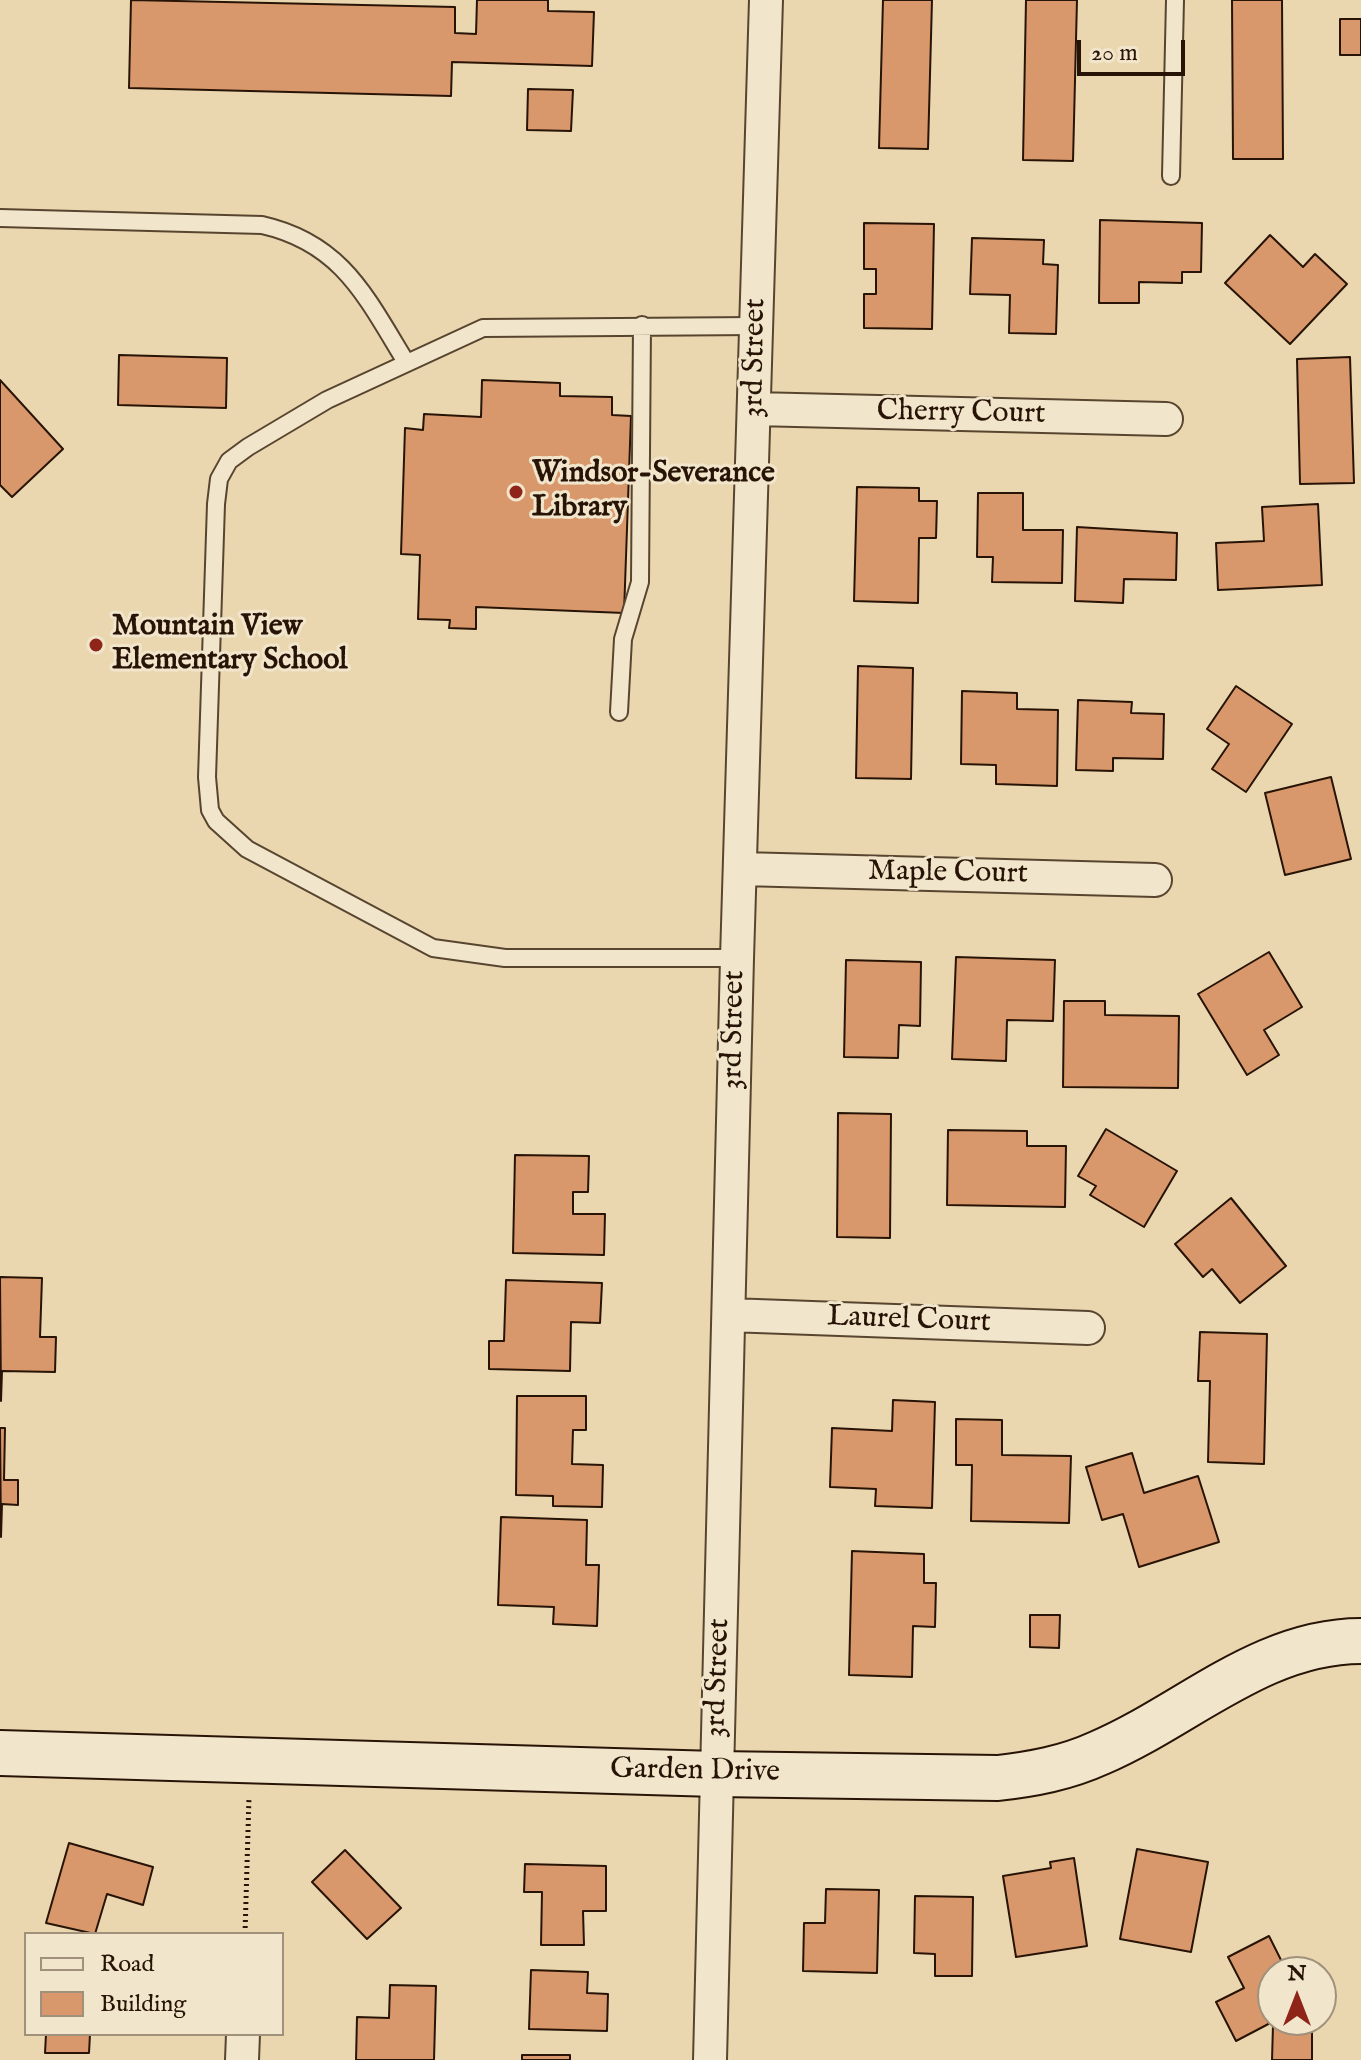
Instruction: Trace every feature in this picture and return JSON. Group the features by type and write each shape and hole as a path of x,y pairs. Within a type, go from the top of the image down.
{"street":[{"name":"3rd Street","path":"710,2060 737,958 766,0"},
{"name":"Cherry Court","path":"755,409 1166,419"},
{"name":"Maple Court","path":"742,869 1155,880"},
{"name":"Laurel Court","path":"729,1315 1088,1328"},
{"name":"Garden Drive","path":"0,1753 716,1774 998,1778 1033,1774 1099,1753 1153,1726 1243,1672 1305,1648 1361,1641"},
{"path":"242,2060 243,2036"}],"lane":[{"path":"1171,176 1175,0"},
{"path":"0,218 262,225 295,232 327,253 355,279 406,362"},
{"path":"619,712 623,639 640,582 642,325"},
{"path":"737,958 505,958 433,948 247,849 216,821 210,810 207,761 219,479 229,461 327,400 483,328 755,326"}],"path":[{"path":"245,1932 250,1760"}],"building":[{"path":"131,0 455,7 455,33 476,34 477,0 548,0 548,11 594,12 592,66 452,62 451,96 129,88"},
{"path":"883,0 932,0 928,149 879,148"},
{"path":"1026,0 1077,0 1073,161 1023,160"},
{"path":"1232,0 1282,0 1283,159 1233,159"},
{"path":"1340,19 1361,19 1361,55 1340,55"},
{"path":"528,89 573,90 571,131 527,130"},
{"path":"1100,220 1202,223 1201,272 1182,272 1182,283 1139,282 1139,303 1099,303"},
{"path":"864,223 934,224 932,329 864,328 864,294 876,294 876,269 864,269"},
{"path":"1270,235 1303,267 1315,254 1347,284 1290,344 1225,283"},
{"path":"972,238 1044,240 1043,264 1058,265 1056,334 1009,333 1010,295 970,294"},
{"path":"119,355 227,358 226,408 118,405"},
{"path":"1350,357 1354,483 1300,484 1297,359"},
{"path":"0,380 63,449 12,497 0,485"},
{"name":"Windsor-Severance Library","path":"482,380 560,383 560,396 612,397 612,415 631,416 624,613 476,607 476,629 449,628 450,620 418,619 420,555 401,554 405,428 423,430 424,414 481,417"},
{"path":"857,487 919,488 919,501 937,501 936,538 919,538 918,603 854,601"},
{"path":"978,493 1023,493 1023,530 1063,530 1062,583 992,582 993,557 977,557"},
{"path":"1318,504 1322,585 1218,590 1216,543 1264,541 1262,507"},
{"path":"1077,527 1177,533 1176,580 1124,579 1123,603 1075,601"},
{"path":"858,666 913,668 911,779 856,778"},
{"path":"1236,686 1292,724 1246,792 1212,769 1229,744 1207,729"},
{"path":"962,691 1017,693 1017,709 1058,710 1057,786 996,784 996,765 961,764"},
{"path":"1078,700 1132,702 1131,713 1164,714 1163,759 1113,758 1113,771 1076,770"},
{"path":"1331,777 1351,859 1285,875 1265,793"},
{"path":"1269,952 1302,1007 1264,1030 1279,1055 1247,1075 1198,994"},
{"path":"956,957 1055,960 1053,1021 1007,1020 1006,1061 952,1059"},
{"path":"846,960 921,962 920,1026 899,1025 898,1058 844,1057"},
{"path":"1064,1001 1105,1001 1105,1015 1179,1016 1178,1088 1063,1087"},
{"path":"838,1113 891,1114 890,1238 837,1237"},
{"path":"1106,1129 1177,1171 1144,1227 1090,1195 1096,1186 1078,1176"},
{"path":"948,1130 1027,1131 1027,1146 1066,1146 1065,1207 947,1205"},
{"path":"515,1155 589,1156 588,1192 573,1192 573,1214 605,1214 604,1255 513,1253"},
{"path":"1231,1198 1286,1266 1240,1303 1212,1269 1203,1277 1175,1244"},
{"path":"0,1277 42,1278 40,1337 56,1337 55,1372 2,1371 1,1401"},
{"path":"506,1280 602,1283 600,1323 571,1322 570,1371 489,1369 489,1341 504,1341"},
{"path":"1200,1332 1267,1334 1264,1464 1208,1462 1210,1381 1198,1381"},
{"path":"517,1396 586,1396 586,1430 573,1430 572,1464 603,1465 602,1507 553,1506 553,1496 516,1495"},
{"path":"893,1400 935,1402 932,1508 875,1506 876,1489 830,1487 832,1428 892,1431"},
{"path":"956,1419 1002,1420 1002,1455 1071,1456 1069,1523 971,1521 972,1465 956,1465"},
{"path":"0,1428 5,1428 4,1480 18,1480 18,1505 2,1504 1,1537"},
{"path":"1132,1453 1144,1493 1198,1476 1219,1542 1139,1567 1123,1514 1102,1520 1086,1467"},
{"path":"501,1517 587,1520 586,1565 599,1565 597,1626 553,1624 554,1607 498,1605"},
{"path":"852,1551 924,1554 924,1583 936,1583 935,1627 913,1626 912,1677 849,1675"},
{"path":"1030,1615 1060,1615 1059,1648 1030,1647"},
{"path":"69,1843 153,1867 143,1905 107,1894 96,1932 46,1923"},
{"path":"1137,1849 1208,1862 1191,1952 1120,1939"},
{"path":"345,1850 401,1908 367,1939 312,1882"},
{"path":"1074,1858 1087,1946 1016,1957 1003,1876 1051,1868 1050,1862"},
{"path":"525,1864 606,1866 606,1911 583,1911 584,1945 541,1945 542,1892 524,1892"},
{"path":"826,1889 879,1890 877,1973 803,1971 804,1923 825,1923"},
{"path":"915,1896 973,1897 972,1976 935,1976 935,1954 914,1953"},
{"path":"1269,1936 1279,1956 1257,1956 1257,2030 1236,2041 1216,2002 1244,1988 1228,1957"},
{"path":"531,1970 588,1972 587,1993 608,1994 607,2031 529,2029"},
{"path":"390,1985 436,1986 434,2060 356,2060 357,2017 389,2018"},
{"path":"46,2036 90,2036 89,2053 45,2053"},
{"path":"1273,2036 1312,2036 1312,2060 1272,2060"},
{"path":"522,2055 570,2055 570,2060 522,2060"}],"place":[{"name":"Windsor-Severance Library","path":"516,492"},
{"name":"Mountain View Elementary School","path":"96,645"}]}
